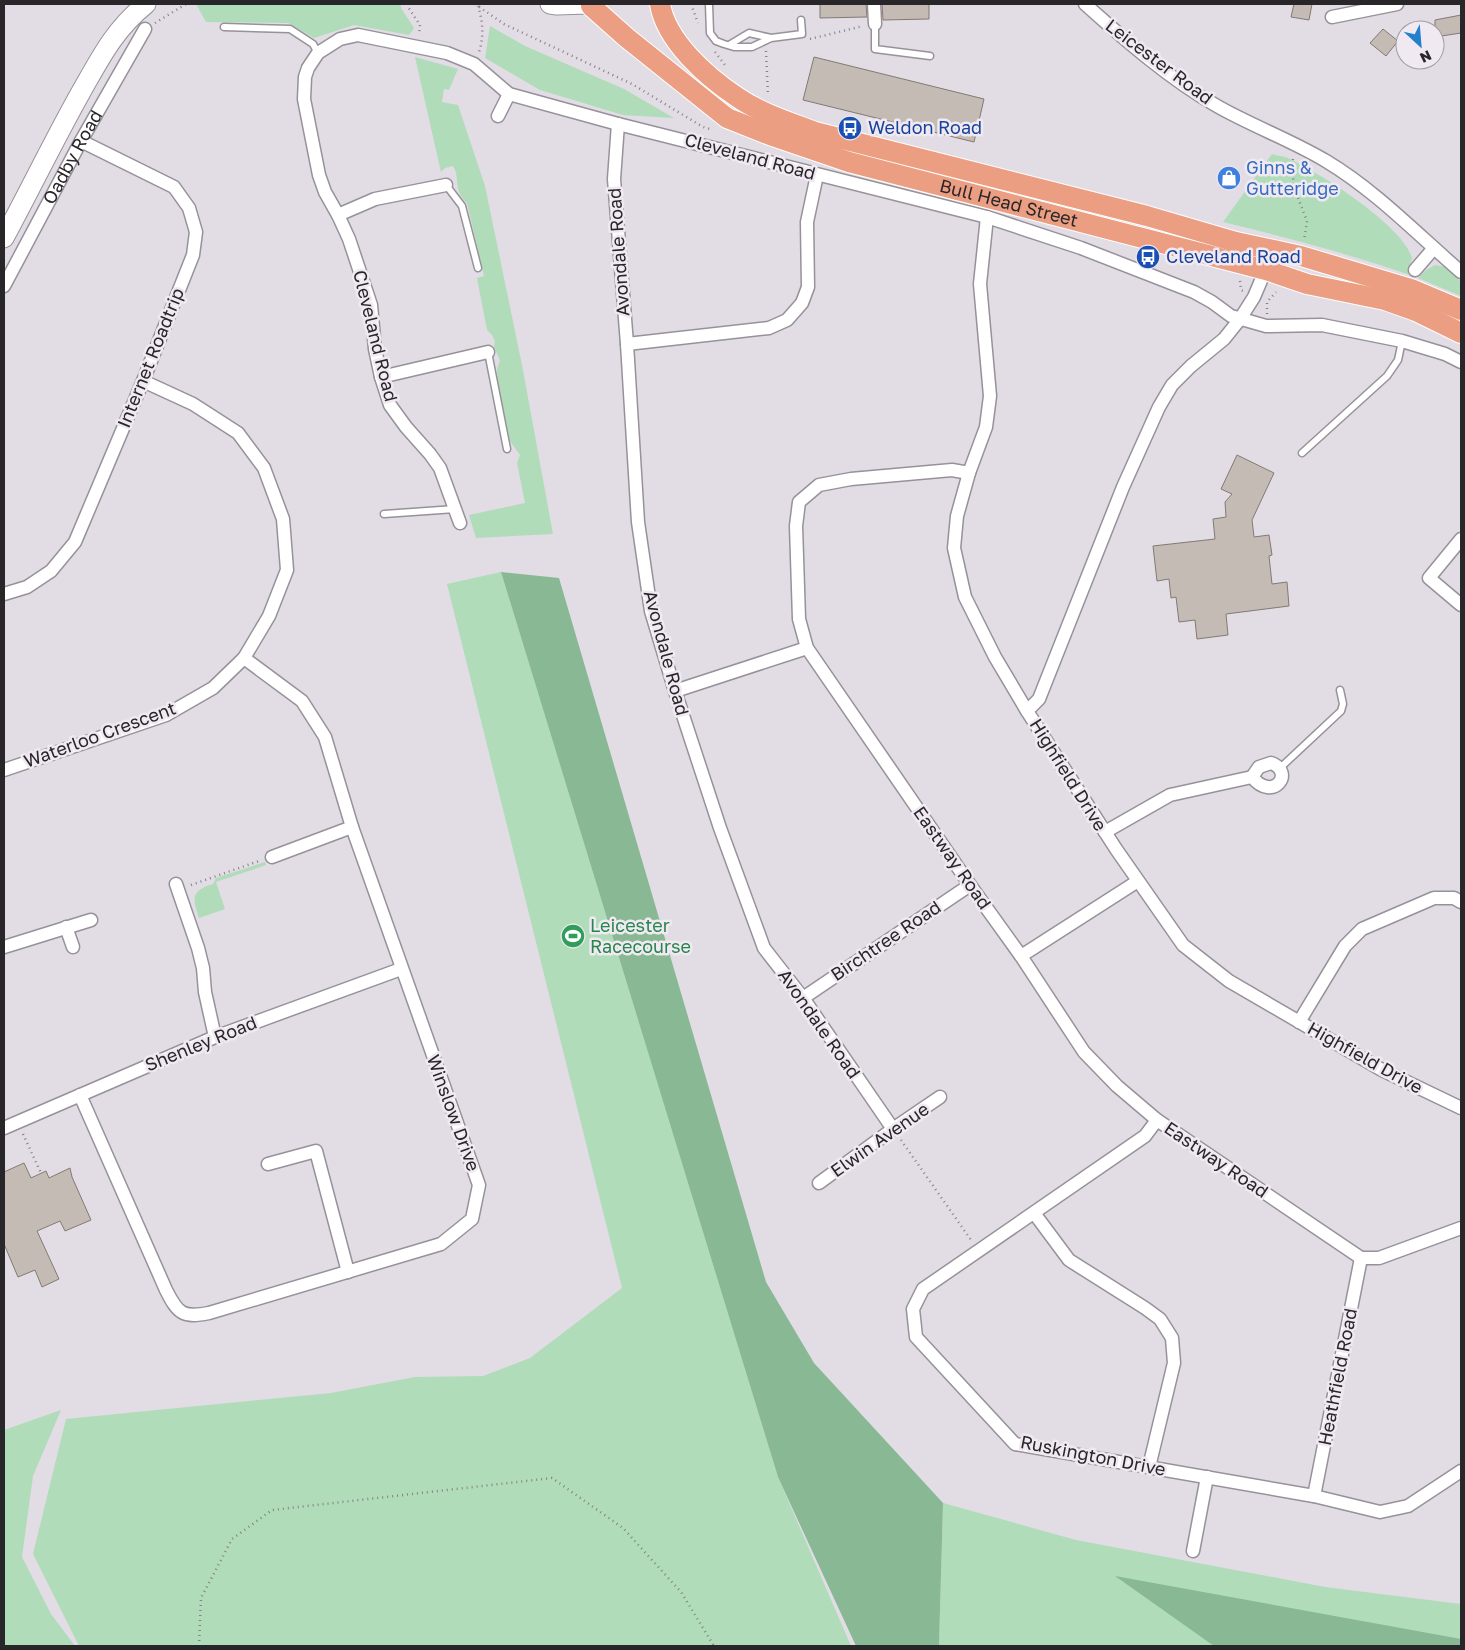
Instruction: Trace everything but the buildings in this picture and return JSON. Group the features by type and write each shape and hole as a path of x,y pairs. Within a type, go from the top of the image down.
{"main road":[{"name":"Oadby Road","path":"6,229 109,42 129,17 146,4"},
{"path":"550,4 606,6 611,4"},
{"name":"Bull Head Street","path":"660,4 661,12 669,30 700,68 738,98 814,132 1147,216 1236,242 1301,256 1411,289 1461,310"},
{"name":"Bull Head Street","path":"589,5 627,38 728,118 770,135 849,162 1266,270 1307,284 1384,300 1461,332"}],"street":[{"path":"874,4 874,24"},
{"name":"Leicester Road","path":"1085,4 1181,83 1218,106 1326,161 1374,194 1461,272"},
{"path":"1332,18 1397,4"},
{"name":"Oadby Road","path":"4,286 81,141 144,29"},
{"name":"Cleveland Road","path":"460,524 440,468 390,405 375,349 371,304 350,239 325,192 319,175 304,99 305,77 308,68 318,53 340,39 358,35 447,52 474,64 509,94 618,124 987,218 1081,248 1194,292 1231,316 1240,319"},
{"path":"498,116 509,94"},
{"name":"Avondale Road","path":"618,124 614,179 638,522 651,611 675,692 720,828 764,948 803,998 893,1129"},
{"name":"Internet Roadtrip","path":"4,594 27,587 51,571 74,542 143,381 193,254 196,232 190,208 174,187 81,141"},
{"path":"627,344 769,328 788,320 802,303 808,286 807,222 817,175"},
{"path":"338,215 375,199 446,185"},
{"path":"987,218 980,284 990,396 986,427 969,473 957,516 954,548 965,597 995,657 1028,711"},
{"path":"1415,270 1434,248"},
{"name":"Highfield Drive","path":"1272,249 1266,270 1254,297 1240,319 1224,340 1172,385 1159,407 1123,486 1040,699 1028,711 1105,832 1183,945 1229,981 1382,1070 1461,1108"},
{"path":"1240,319 1266,326 1322,325 1402,340 1445,354 1461,362"},
{"path":"382,377 488,352"},
{"name":"Waterloo Crescent","path":"4,770 166,715 213,688 244,658 269,616 287,570 283,519 264,468 238,433 193,404 143,381"},
{"name":"Eastway Road","path":"969,473 952,470 851,479 818,486 799,502 796,526 799,620 807,648 1020,956 1084,1052 1117,1086 1156,1120 1361,1258"},
{"path":"1461,540 1429,578 1461,605"},
{"path":"675,692 807,648"},
{"name":"Winslow Drive","path":"80,1096 166,1290 174,1305 181,1312 192,1316 210,1313 441,1244 472,1220 479,1185 352,827 325,737 302,701 244,658"},
{"path":"1271,763 1280,768 1282,772 1282,779 1278,785 1272,788 1261,786 1252,777 1255,771 1264,764 1271,763"},
{"path":"1105,832 1170,795 1252,777"},
{"path":"272,857 352,827"},
{"path":"1020,956 1138,881"},
{"name":"Birchtree Road","path":"803,998 970,885"},
{"path":"177,886 204,968 205,992 215,1037"},
{"path":"1299,1022 1345,946 1362,929 1434,898 1454,898 1461,902"},
{"path":"4,948 91,920"},
{"path":"66,928 73,947"},
{"name":"Shenley Road","path":"4,1128 215,1037 401,969"},
{"name":"Elwin Avenue","path":"819,1183 940,1097"},
{"name":"Ruskington Drive","path":"1156,1120 1144,1136 923,1289 913,1309 916,1337 1015,1444 1314,1496 1380,1512 1408,1506 1461,1471"},
{"path":"268,1164 316,1151 348,1272"},
{"path":"1034,1213 1069,1260 1160,1319 1172,1338 1174,1363 1149,1467"},
{"path":"1361,1258 1379,1258 1461,1228"},
{"name":"Heathfield Road","path":"1314,1496 1361,1258"},
{"path":"1193,1551 1207,1477"}],"lane":[{"path":"710,4 710,33 716,41 729,45 752,47 771,38 802,34 802,20"},
{"path":"874,24 875,49 930,56"},
{"path":"224,27 290,29 312,44 318,53"},
{"path":"729,45 749,33 771,38"},
{"path":"446,185 462,206 478,268"},
{"path":"1302,453 1387,376 1398,360 1402,340"},
{"path":"488,352 507,449"},
{"path":"384,514 455,509"},
{"path":"1280,768 1342,711 1343,704 1340,690"}],"path":[{"path":"144,29 186,4"},
{"path":"409,4 408,8 420,26 418,46"},
{"path":"474,64 481,45 482,29 481,16 476,4"},
{"path":"476,4 504,24 632,84 703,127 719,132"},
{"path":"691,4 698,23"},
{"path":"801,41 874,24"},
{"path":"710,46 725,65"},
{"path":"766,49 768,96"},
{"path":"1297,146 1291,168 1296,193 1307,221 1301,256"},
{"path":"1266,326 1267,302 1277,291"},
{"path":"177,886 272,857"},
{"path":"17,1122 41,1173"},
{"path":"893,1129 978,1251"},
{"path":"199,1646 201,1598 232,1539 272,1510 552,1478 622,1528 681,1592 714,1646"}],"green space":[{"path":"196,4 401,4 401,8 414,28 409,35 354,25 314,38 288,23 206,22"},
{"path":"490,26 525,46 624,89 674,118 623,115 540,90 485,58"},
{"path":"415,57 458,69 449,90 444,89 442,102 458,105 485,186 522,365 553,534 476,538 469,515 525,503 517,463 520,455 510,441 498,384 497,369 500,361 494,346 495,341 487,330 477,278 484,276 467,203 462,198 458,189 453,166 445,168 441,172"},
{"path":"1272,154 1289,158 1324,178 1379,217 1406,245 1412,258 1408,269 1416,277 1320,247 1223,222"},
{"path":"1435,265 1446,267 1461,282 1461,296 1418,278"},
{"name":"Leicester Racecourse","path":"501,572 778,1477 851,1646 79,1646 33,1554 66,1419 331,1393 415,1377 483,1376 530,1358 622,1288 447,584"},
{"path":"501,572 559,578 766,1282 814,1363 943,1503 939,1646 856,1646 778,1477"},
{"path":"265,862 266,865 216,882 225,909 199,918 195,905 197,892 213,884 216,878"},
{"path":"61,1410 33,1476 22,1557 51,1614 75,1646 4,1646 4,1430"},
{"path":"943,1503 1076,1540 1325,1587 1461,1604 1461,1646 939,1646"},
{"path":"1115,1576 1461,1639 1461,1646 1214,1646"}],"place":[{"name":"Weldon Road","path":"850,128"},
{"name":"Ginns & Gutteridge","path":"1229,178"},
{"name":"Cleveland Road","path":"1148,257"},
{"name":"Leicester Racecourse","path":"573,936"}]}
